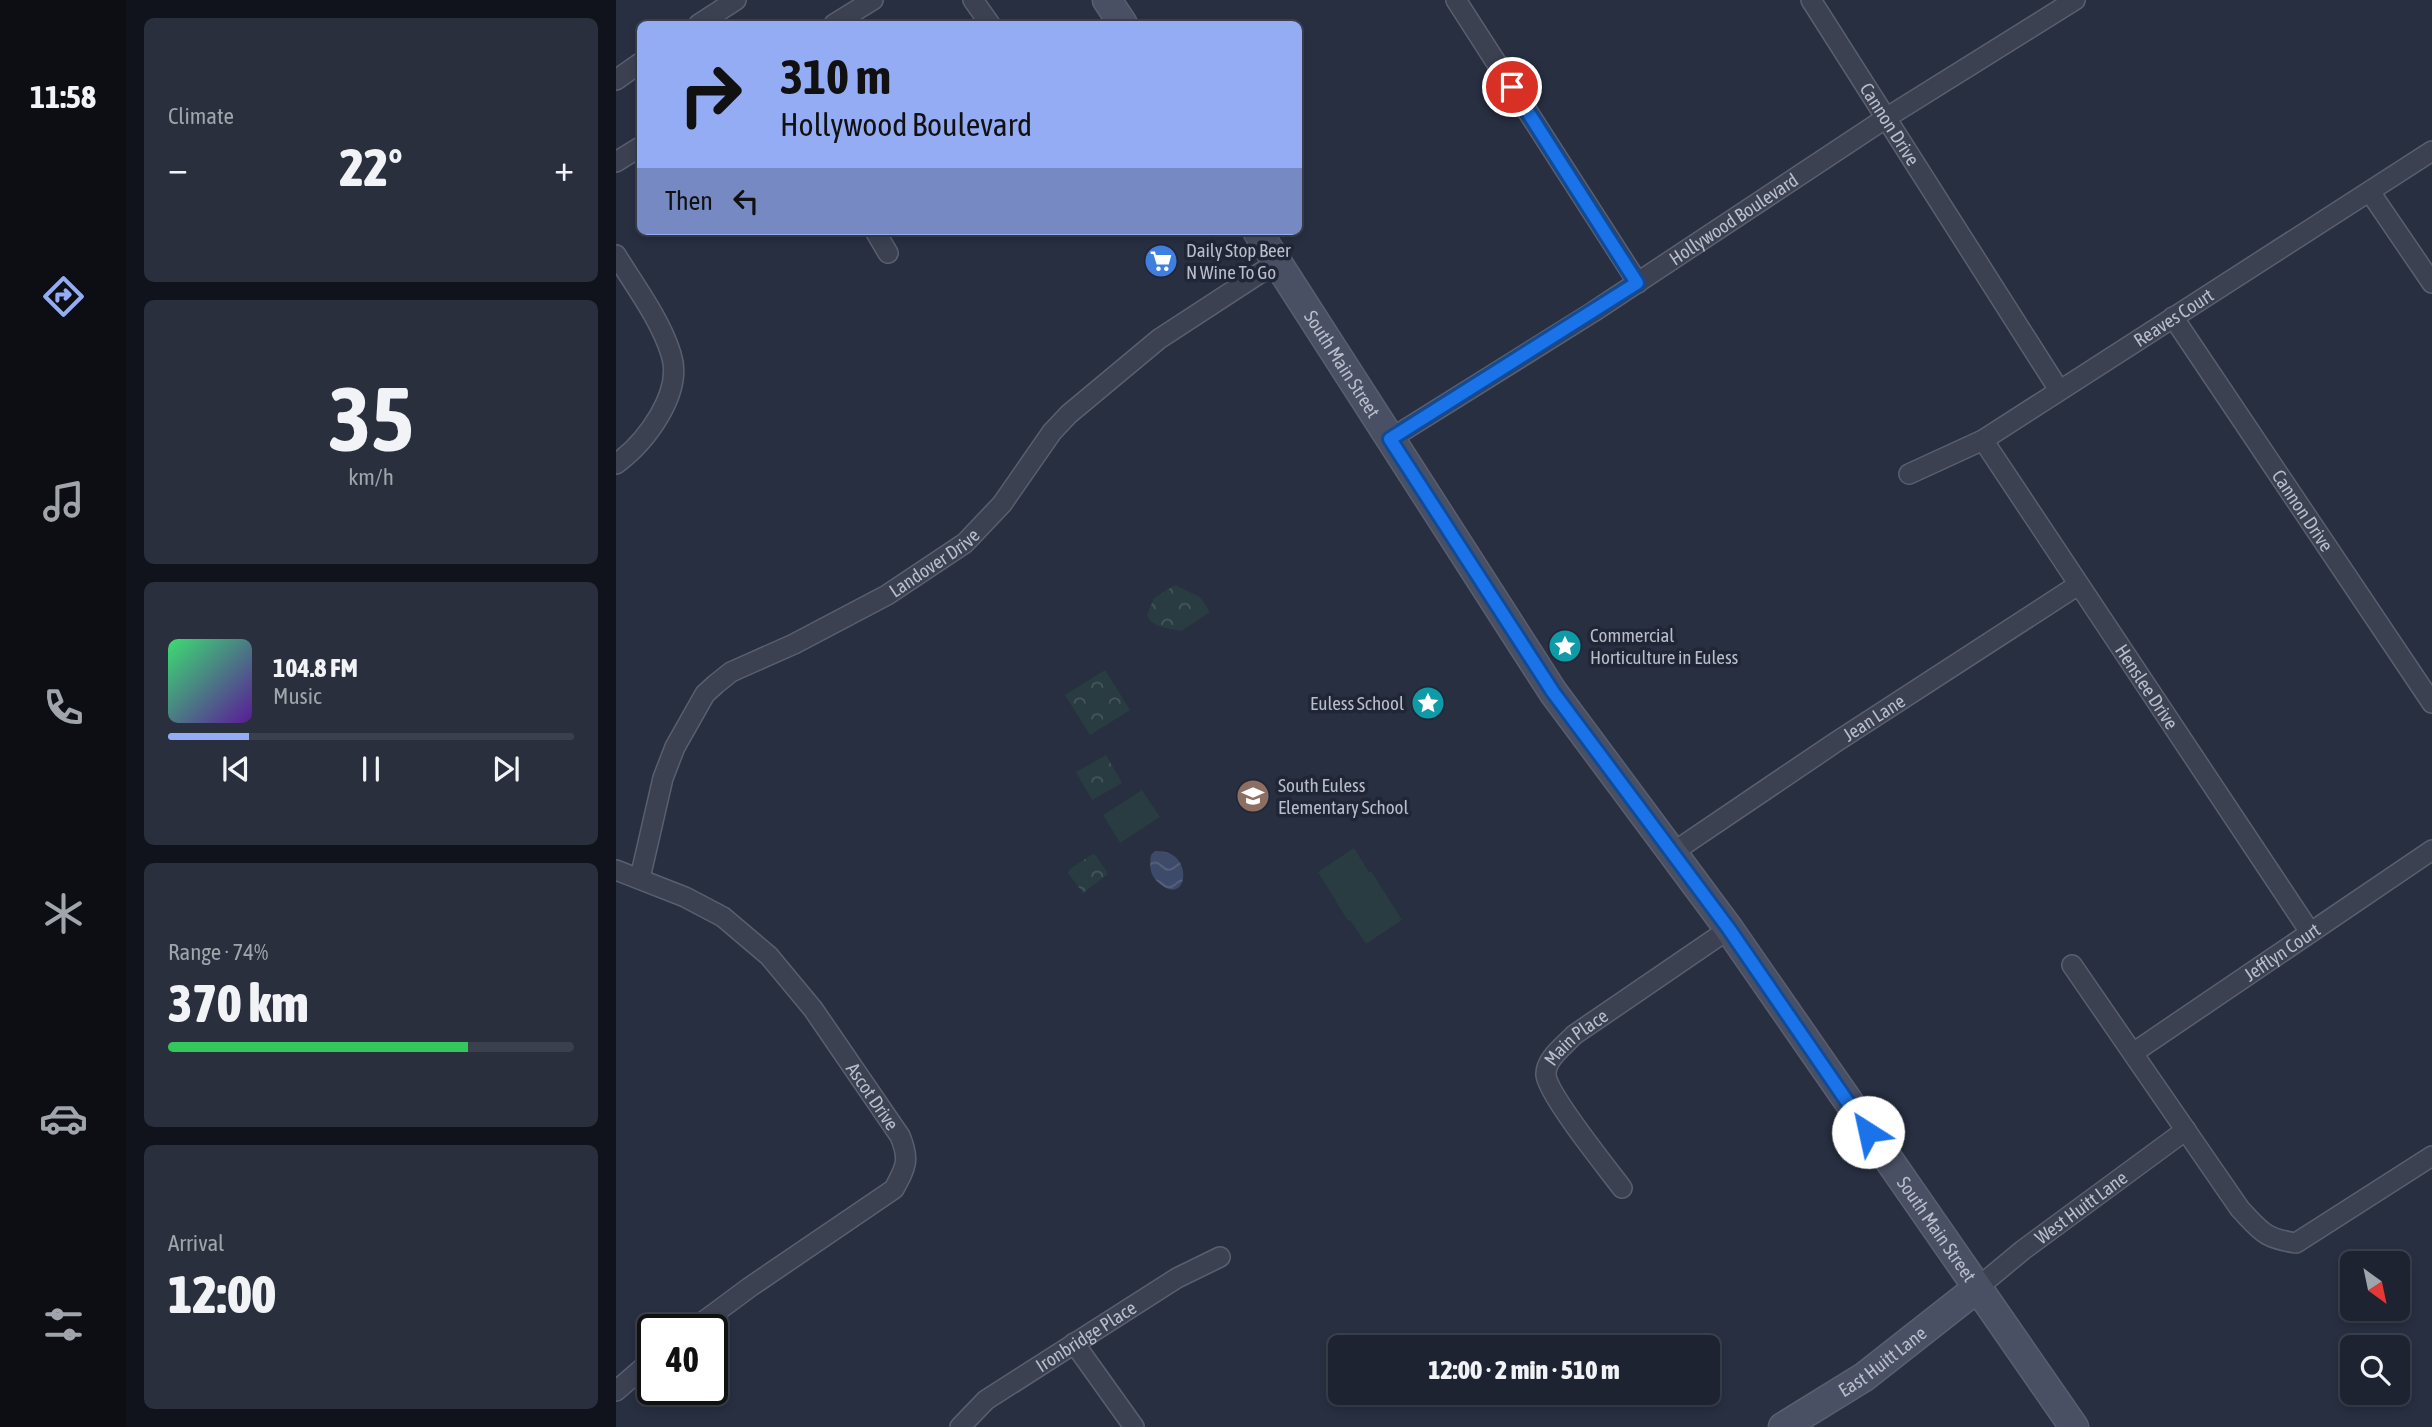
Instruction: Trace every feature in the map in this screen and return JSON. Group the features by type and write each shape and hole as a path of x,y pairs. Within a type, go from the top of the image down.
{"street":[{"path":"704,21 736,0"},
{"path":"839,21 873,0"},
{"path":"973,0 988,21"},
{"path":"1107,0 1121,21"},
{"path":"1456,0 1637,283"},
{"name":"Cannon Drive","path":"1811,0 2059,390"},
{"name":"Hollywood Boulevard","path":"1390,439 1637,283 1886,118 2075,0"},
{"path":"616,79 637,65"},
{"path":"616,162 637,148"},
{"name":"Reaves Court","path":"1909,474 1983,440 2432,151"},
{"path":"2370,192 2432,283"},
{"path":"877,235 888,253"},
{"name":"South Main Street","path":"1260,235 1553,692 1729,929 2074,1427"},
{"path":"616,255 659,328 672,355 674,369 673,383 654,425 631,453 616,464"},
{"name":"Landover Drive","path":"640,878 663,778 675,747 705,694 731,672 794,644 887,595 965,543 1002,504 1052,432 1069,414 1159,338 1277,262"},
{"name":"Cannon Drive","path":"2173,317 2432,702"},
{"name":"Henslee Drive","path":"1983,440 2310,932"},
{"name":"Jean Lane","path":"1672,853 1836,742 2078,585"},
{"name":"Jefflyn Court","path":"2133,1053 2432,850"},
{"name":"Ascot Drive","path":"616,870 685,897 723,917 769,956 813,1009 900,1136 906,1152 906,1167 894,1189 714,1314"},
{"name":"Main Place","path":"1622,1188 1564,1110 1546,1076 1547,1067 1574,1035 1729,929"},
{"path":"2072,965 2240,1209 2272,1239 2296,1243 2432,1156"},
{"name":"West Huitt Lane","path":"1976,1289 2023,1250 2186,1130"},
{"name":"Ironbridge Place","path":"960,1427 986,1400 1177,1278 1220,1257"},
{"name":"East Huitt Lane","path":"1783,1427 1864,1377 1976,1289"},
{"path":"1074,1343 1134,1427"},
{"path":"616,1391 637,1373"}],"green space":[{"path":"1175,585 1200,597 1210,612 1181,631 1156,625 1147,615 1154,598"},
{"path":"1105,670 1130,710 1090,735 1065,695"},
{"path":"1106,755 1122,783 1092,800 1076,772"},
{"path":"1142,790 1160,817 1120,843 1103,815"},
{"path":"1354,848 1402,920 1366,944 1350,920 1348,921 1318,872"},
{"path":"1093,854 1108,874 1083,893 1068,873 1071,868"}],"water":[{"path":"1155,851 1177,858 1182,866 1182,883 1177,889 1170,889 1154,878 1150,863 1151,855"}],"place":[{"name":"Daily Stop Beer N Wine To Go","path":"1161,261"},
{"name":"Commercial Horticulture in Euless","path":"1565,646"},
{"name":"Euless School","path":"1428,703"},
{"name":"South Euless Elementary School","path":"1253,796"}],"route":[{"path":"1512,87 1637,283 1390,439 1553,692 1729,929 1868,1132"}]}
